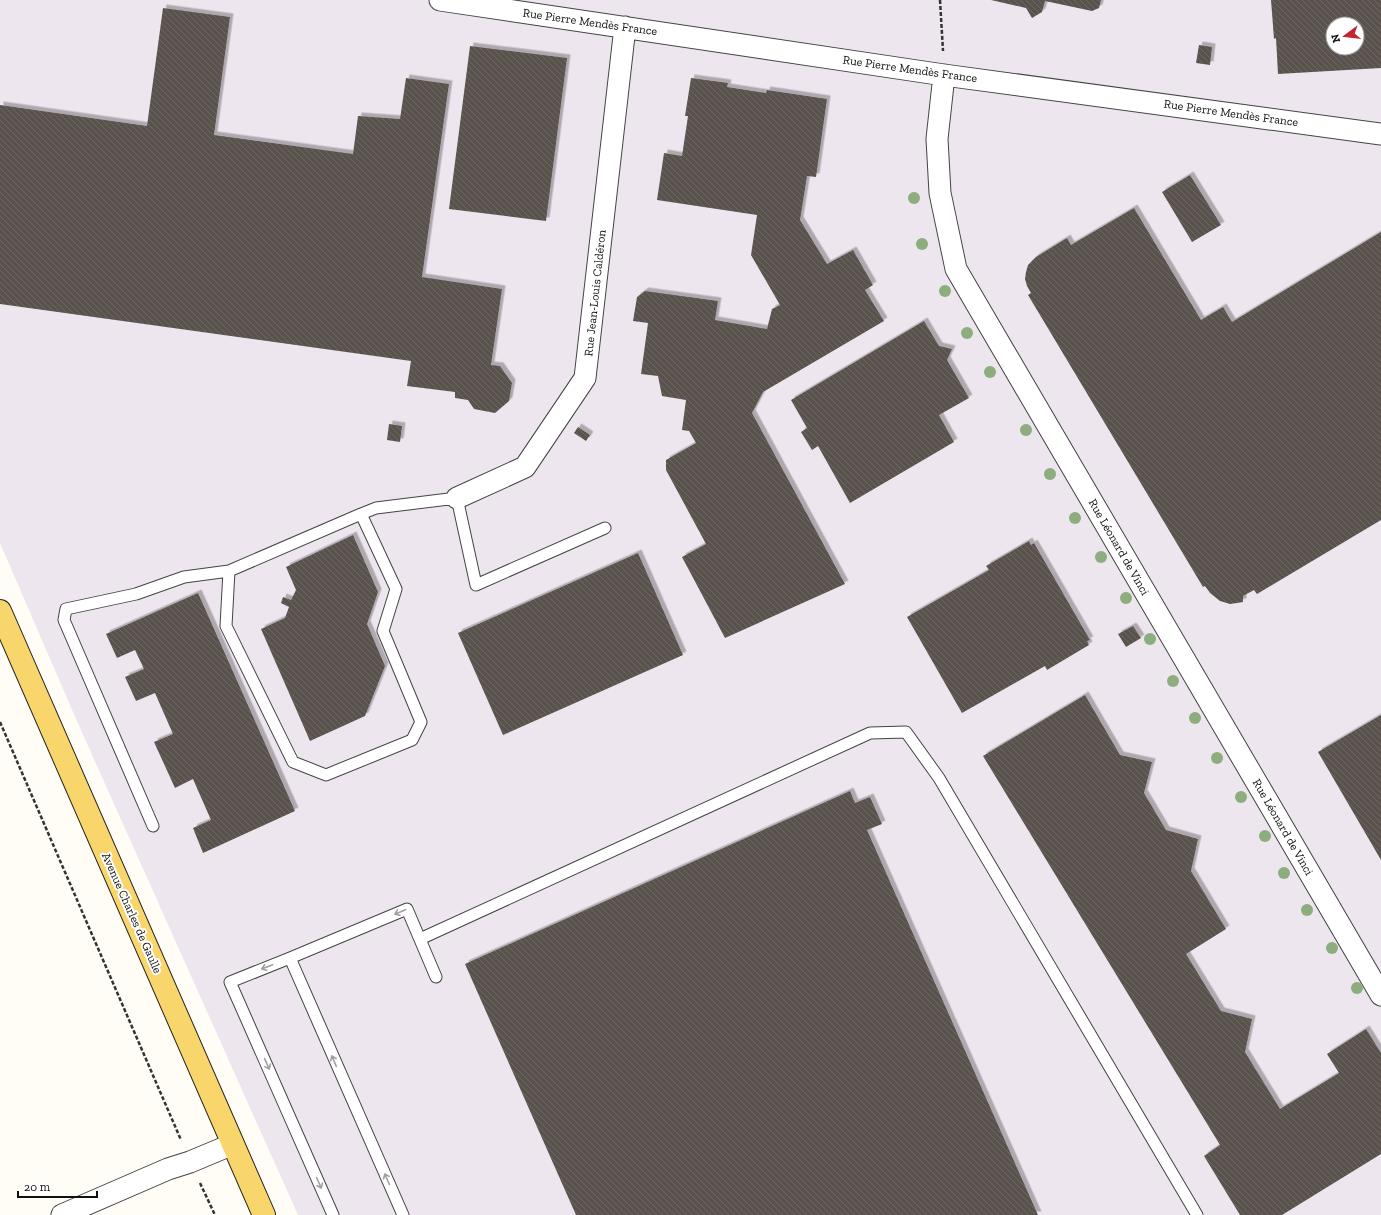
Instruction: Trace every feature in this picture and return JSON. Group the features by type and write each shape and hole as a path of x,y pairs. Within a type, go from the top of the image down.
{"main road":[{"name":"Avenue Charles de Gaulle","path":"0,611 264,1215"}],"street":[{"name":"Rue Pierre Mendès France","path":"440,0 944,75 1381,134"},
{"name":"Rue Jean-Louis Caldéron","path":"457,498 525,466 585,378 625,27"},
{"name":"Rue Léonard de Vinci","path":"944,75 937,139 939,178 940,193 956,269 1381,995"},
{"path":"62,1215 168,1169 190,1162 233,1144"}],"lane":[{"path":"153,826 64,620 66,608 136,594 184,577 229,571 376,508 457,498 476,585 605,528"},
{"path":"229,571 226,626 293,762 326,775 412,740 421,722 383,631 396,589 361,514"},
{"path":"420,940 870,733 906,732 939,778 1197,1215"},
{"path":"333,1215 230,982 407,909 436,976"},
{"path":"290,958 403,1215"}],"path":[{"path":"940,0 944,75"},
{"path":"0,722 190,1162 215,1215"}],"shaded area":[{"path":"0,0 1381,0 1381,1215 298,1215 76,719 0,543"}],"building":[{"path":"991,0 1101,0 1099,8 1092,11 1045,1 1042,12 1032,18 1026,8"},
{"path":"1271,0 1381,0 1381,68 1278,74 1276,38 1274,39"},
{"path":"163,8 230,17 214,135 353,154 358,116 400,119 406,78 449,84 422,277 502,289 491,365 500,366 512,383 509,401 495,413 474,409 468,400 455,398 455,392 407,386 411,361 0,304 0,105 147,126"},
{"path":"1199,45 1212,47 1210,65 1196,63"},
{"path":"470,46 567,58 546,221 449,209"},
{"path":"691,78 728,83 727,87 766,93 767,90 827,99 816,177 807,176 800,220 827,264 853,250 873,285 865,290 884,321 763,392 752,413 845,584 725,638 682,557 706,544 666,470 666,460 696,443 689,431 682,430 686,400 662,396 658,376 641,374 648,323 633,321 637,297 645,291 718,301 715,320 767,329 772,309 780,305 751,255 757,215 657,200 664,153 682,156 688,116 685,116"},
{"path":"1190,175 1221,225 1192,242 1162,192"},
{"path":"1134,208 1201,320 1223,307 1232,322 1381,232 1381,520 1257,594 1254,590 1243,596 1243,602 1230,604 1220,601 1210,593 1205,586 1203,587 1028,295 1031,293 1025,279 1026,272 1028,265 1036,257 1067,238 1071,245"},
{"path":"924,321 939,346 952,349 947,360 969,398 939,415 954,442 850,503 818,446 812,450 801,432 807,428 791,400"},
{"path":"389,424 402,426 400,442 387,440"},
{"path":"578,427 590,435 586,441 574,433"},
{"path":"353,535 378,592 367,624 385,666 365,716 310,741 261,629 285,618 289,607 281,603 283,597 291,600 296,590 286,567"},
{"path":"1029,541 1031,545 1034,543 1090,640 1087,641 1089,645 1047,670 1045,666 962,713 907,617 989,570 986,566"},
{"path":"638,553 683,655 503,735 458,633"},
{"path":"198,593 295,811 203,853 193,828 211,820 193,779 175,788 154,742 173,734 155,693 136,701 125,677 144,669 135,650 117,658 106,634"},
{"path":"1133,626 1141,638 1126,647 1118,634"},
{"path":"1085,695 1120,755 1152,762 1144,793 1166,830 1198,839 1191,871 1226,929 1186,954 1221,1011 1252,1019 1245,1052 1280,1109 1339,1073 1327,1054 1366,1029 1381,1053 1381,1154 1282,1215 1240,1215 1204,1156 1220,1145 983,756"},
{"path":"1381,715 1381,860 1318,752"},
{"path":"850,791 855,803 870,797 882,824 867,830 1038,1215 576,1215 465,964"}]}
